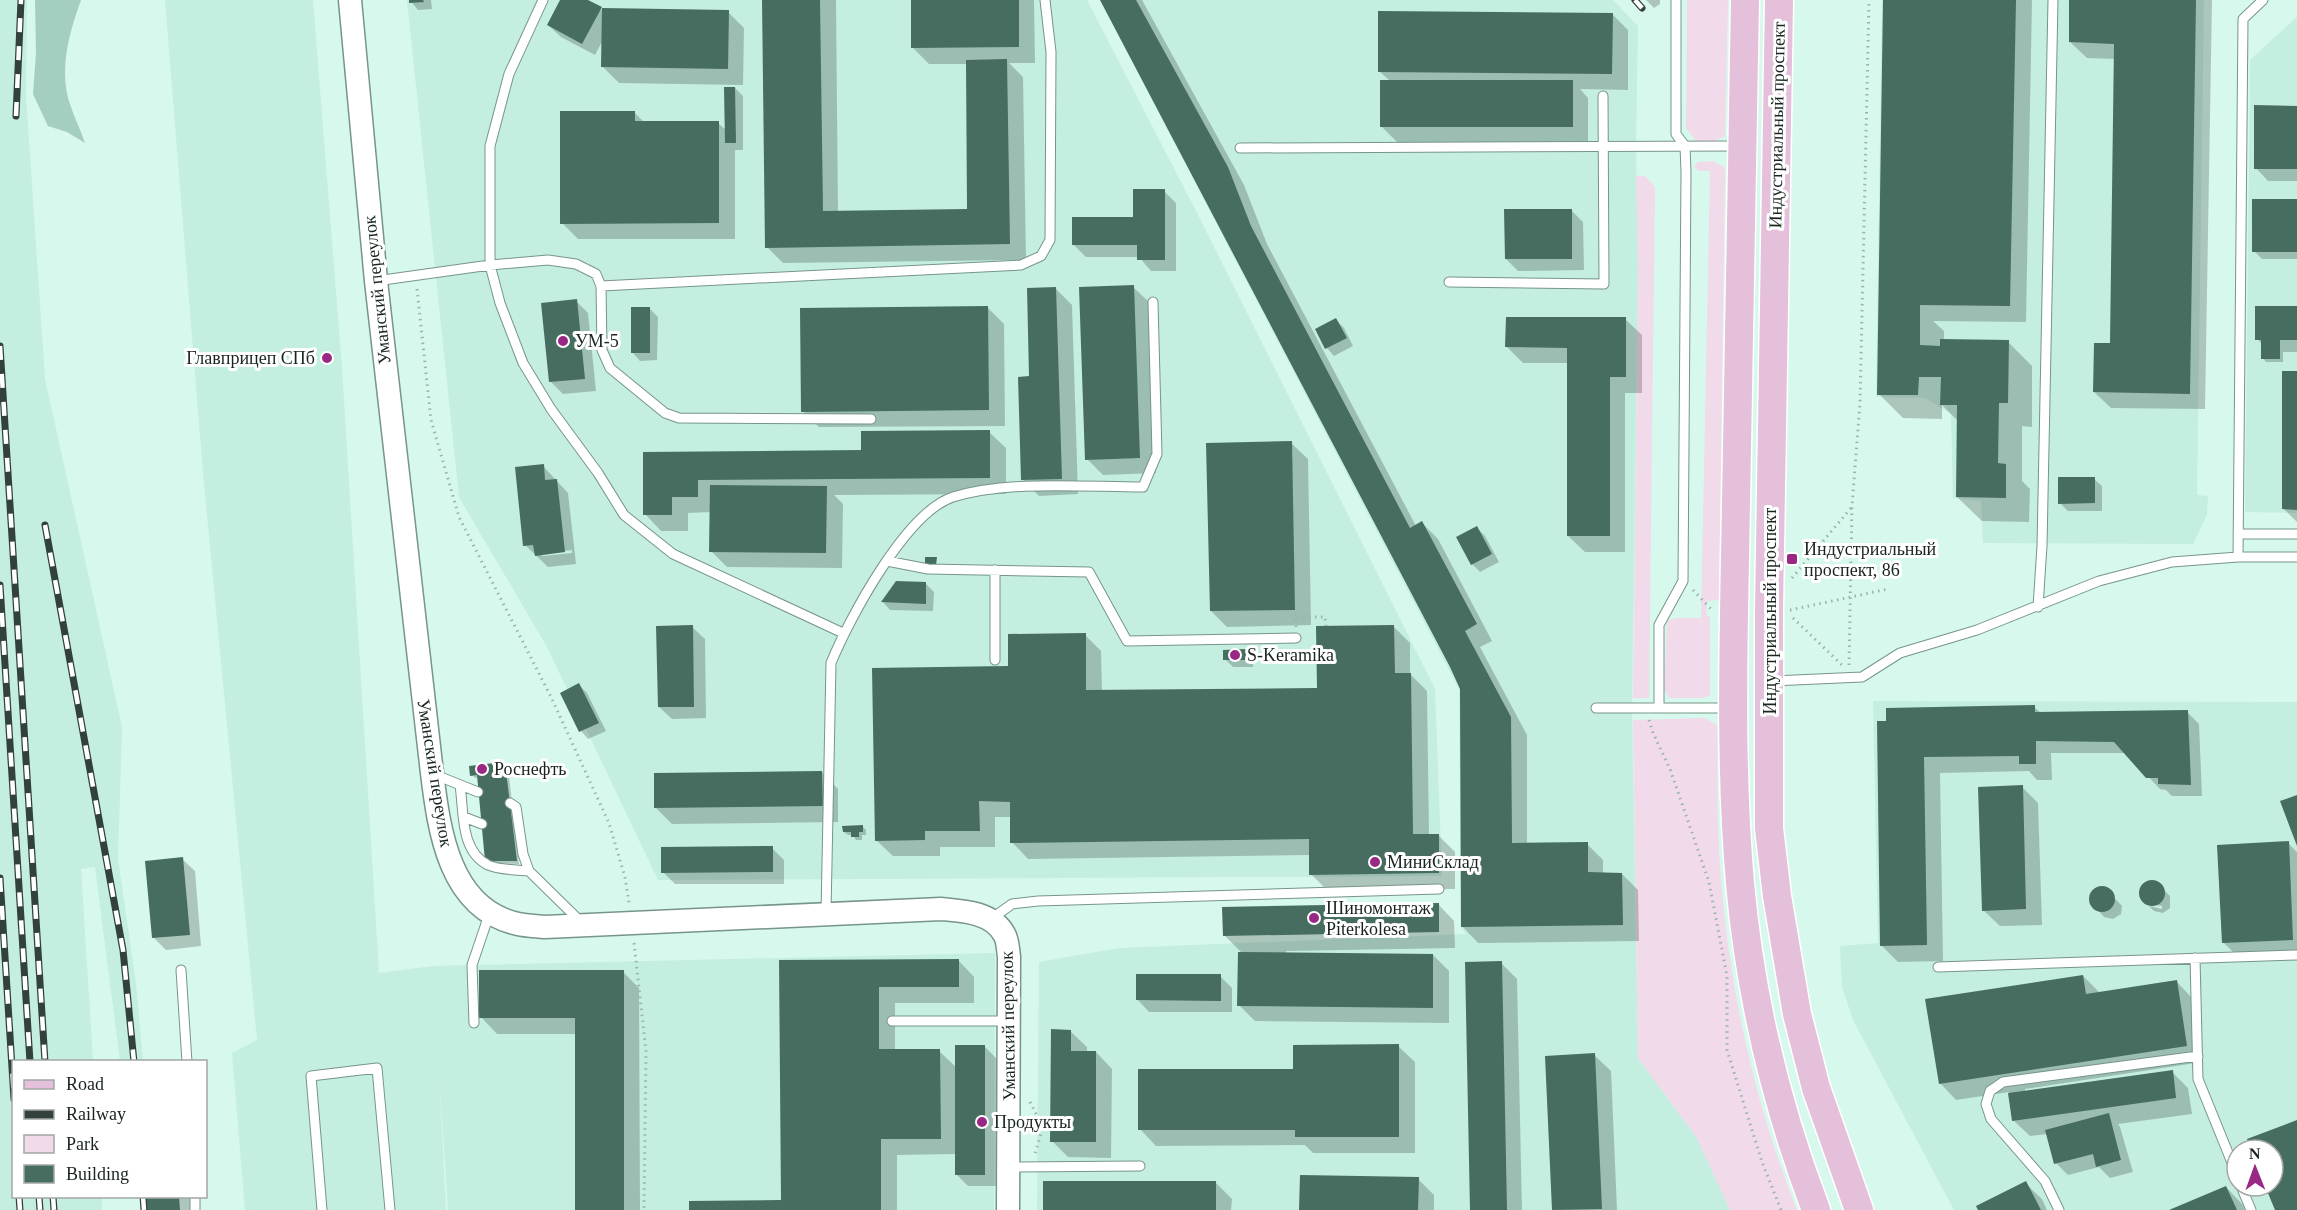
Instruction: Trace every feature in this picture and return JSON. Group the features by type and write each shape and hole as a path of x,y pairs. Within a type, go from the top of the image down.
{"main road":[{"name":"Индустриальный проспект","path":"1745,0 1734,796 1740,882 1755,994 1778,1096 1796,1157 1816,1210"},
{"name":"Индустриальный проспект","path":"1779,0 1769,828 1785,949 1797,1014 1816,1088 1859,1210"}],"street":[{"name":"Уманский переулок","path":"350,0 376,281 432,773 445,850 455,873 471,896 490,912 516,924 546,927 941,909 967,911 991,919 1005,934 1009,957 1009,1021 1019,1167 1008,1210"}],"lane":[{"path":"543,0 509,74 490,146 490,265 500,303 523,363 551,409 598,473 624,515 673,554 843,633"},
{"path":"601,286 1021,265 1041,256 1050,240 1051,52 1044,0"},
{"path":"1654,708 1659,625 1683,581 1685,146 1676,134 1676,0"},
{"path":"2038,607 2042,546 2053,0"},
{"path":"2238,557 2243,19 2263,0"},
{"path":"1449,282 1604,284 1603,96"},
{"path":"1240,148 1743,146"},
{"path":"376,281 490,265 548,260 576,264 596,274 601,286 602,351 610,368 665,412 679,418 871,419"},
{"path":"826,913 831,663 843,633 887,561 917,520 950,498 1004,487 1143,487 1157,454 1153,302"},
{"path":"2238,534 2297,534"},
{"path":"1769,681 1862,677 1900,653 1977,630 2099,581 2172,562 2238,557 2297,557"},
{"path":"887,561 928,568 1089,572 1127,641 1296,638"},
{"path":"995,570 995,660"},
{"path":"1596,708 1734,708"},
{"path":"432,773 478,792"},
{"path":"460,785 467,840 473,853 490,866 530,871"},
{"path":"510,803 516,807 517,839 530,871 584,925"},
{"path":"464,817 482,824"},
{"path":"991,919 1012,904 1038,901 1439,889"},
{"path":"474,1023 472,965 490,912"},
{"path":"1938,967 2297,955"},
{"path":"2195,958 2198,1079 2225,1145"},
{"path":"181,970 186,1060"},
{"path":"892,1021 1009,1021"},
{"path":"2059,1210 2045,1181 1991,1119 1986,1104 1990,1091 2003,1082 2198,1056"},
{"path":"322,1210 311,1076 377,1068 390,1210"},
{"path":"1019,1167 1140,1166"}],"path":[{"path":"1849,678 1852,506 1860,403 1869,0"},
{"path":"416,276 431,420 459,517 551,697 609,823 625,877 646,1051 644,1210"},
{"path":"1792,578 1852,506"},
{"path":"1683,581 1713,611"},
{"path":"1793,610 1888,589"},
{"path":"1296,638 1295,617 1325,616 1326,626"},
{"path":"1793,618 1840,662 1849,678"},
{"path":"1654,708 1649,719 1653,733 1670,769 1709,882 1727,976 1727,1050 1762,1162 1780,1210"},
{"path":"1029,1101 1043,1127"},
{"path":"1019,1167 1043,1127"},
{"path":"1043,1127 1049,1127"}],"shaded area":[{"path":"0,0 27,0 26,95 45,379 122,727 118,859 136,983 143,1060 120,1060 95,867 81,869 93,1060 12,1060 12,1198 102,1198 102,1210 0,1210"},
{"path":"35,0 81,0 69,39 65,80 71,107 85,143 67,132 48,126 33,94 36,53"},
{"path":"165,0 313,0 342,368 379,973 433,966 995,953 994,1210 448,1210 439,1075 446,1210 245,1210 232,1053 257,1040 203,473"},
{"path":"407,0 1087,0 1197,213 1435,689 1442,876 658,880 547,647 459,497"},
{"path":"1100,0 1613,0 1638,26 1636,146 1638,267 1632,708 1638,1058 1697,1138 1730,1210 1037,1210 1039,962 1119,948 1466,934 1461,927 1459,689"},
{"path":"1882,0 2204,0 2197,495 2208,496 2207,515 2193,544 1983,543 1981,501 1953,498 1951,414 1925,398 1876,397"},
{"path":"2297,17 2297,513 2245,512 2250,60"},
{"path":"1873,701 2297,702 2297,1210 1954,1210 1853,1020 1842,987 1840,946 1878,943"}],"green space":[{"path":"1687,0 1728,0 1725,136 1714,142 1696,141 1686,128"},
{"path":"1714,161 1725,168 1719,600 1706,601 1707,616 1710,617 1710,695 1704,698 1669,698 1664,689 1667,621 1676,618 1701,618 1710,171 1699,171 1694,167 1698,162"},
{"path":"1636,176 1645,176 1655,187 1649,698 1633,698 1638,267"},
{"path":"1705,718 1717,725 1721,874 1725,923 1741,1021 1765,1117 1797,1210 1730,1210 1697,1138 1638,1058 1633,720"}],"building":[{"path":"409,0 423,0 424,2 409,3"},
{"path":"560,0 588,0 602,7 582,44 547,25"},
{"path":"762,0 820,0 823,211 967,209 966,60 1007,59 1010,244 765,248"},
{"path":"911,0 1019,0 1019,47 911,48"},
{"path":"1100,0 1136,0 1228,167 1251,226 1410,528 1422,521 1477,624 1465,631 1511,717 1512,843 1588,842 1588,872 1622,873 1623,925 1461,927 1460,689"},
{"path":"1883,0 2016,0 2010,306 1920,305 1920,345 1940,346 1940,339 2009,340 2008,403 1999,403 1998,463 2006,464 2006,498 1956,497 1957,405 1940,405 1941,377 1919,377 1918,395 1877,395"},
{"path":"2069,0 2196,0 2190,394 2093,392 2094,343 2110,343 2114,44 2069,42"},
{"path":"602,8 729,10 728,69 601,67"},
{"path":"1378,11 1613,13 1612,74 1378,72"},
{"path":"1380,80 1573,80 1573,127 1380,127"},
{"path":"724,87 735,87 736,143 725,143"},
{"path":"2254,105 2297,106 2297,169 2254,169"},
{"path":"560,111 635,111 635,121 719,121 719,223 560,224"},
{"path":"1133,189 1165,189 1165,260 1137,260 1137,245 1072,245 1072,217 1133,217"},
{"path":"2252,199 2297,199 2297,252 2252,252"},
{"path":"1504,209 1572,209 1572,259 1505,259"},
{"path":"1134,285 1140,458 1085,460 1079,287"},
{"path":"1056,287 1062,479 1021,480 1018,377 1029,376 1027,288"},
{"name":"УМ-5","path":"577,299 585,379 549,382 541,303"},
{"path":"988,306 989,410 801,412 800,308"},
{"path":"2255,306 2297,306 2297,340 2280,340 2280,359 2261,359 2261,340 2255,340"},
{"path":"631,307 650,307 650,353 631,353"},
{"path":"1506,317 1626,317 1626,377 1610,377 1610,536 1567,536 1567,348 1505,347"},
{"path":"1336,318 1347,338 1325,349 1315,329"},
{"path":"2282,371 2297,371 2297,510 2282,509"},
{"path":"990,430 990,478 698,480 698,497 672,497 672,515 643,515 643,452 861,450 861,431"},
{"path":"1292,441 1295,610 1210,611 1206,443"},
{"path":"544,464 545,480 557,479 565,552 535,556 533,545 523,546 515,467"},
{"path":"2058,477 2095,477 2095,503 2058,504"},
{"path":"710,485 827,486 826,553 709,552"},
{"path":"1477,526 1492,554 1471,565 1456,537"},
{"path":"925,557 937,557 936,565 925,564"},
{"path":"896,581 926,582 926,604 881,602"},
{"path":"693,625 694,707 658,707 656,626"},
{"path":"1394,625 1395,673 1411,673 1413,834 1439,834 1439,873 1309,875 1309,839 1010,843 1010,802 979,801 980,831 925,831 925,840 875,841 872,668 1008,666 1008,634 1086,633 1086,690 1317,688 1316,626"},
{"name":"S-Keramika","path":"1246,649 1246,660 1223,660 1223,650"},
{"path":"579,683 599,723 579,732 560,693"},
{"path":"2035,705 2035,712 2188,710 2191,785 2158,784 2158,778 2146,778 2114,742 2036,741 2036,764 2019,764 2019,756 1924,757 1927,945 1880,946 1877,721 1886,721 1886,708"},
{"path":"494,763 495,772 506,771 517,861 485,861 477,775 470,776 469,766"},
{"path":"822,771 823,806 654,808 654,773"},
{"path":"2023,785 2026,909 1982,911 1978,787"},
{"path":"2297,795 2297,846 2280,801"},
{"path":"863,825 863,832 859,832 859,837 851,837 851,832 843,832 842,826"},
{"path":"2289,841 2293,940 2222,943 2217,845"},
{"path":"773,846 773,872 661,873 661,847"},
{"path":"183,857 190,935 152,938 145,861"},
{"path":"2152,880 2161,884 2165,893 2161,902 2152,906 2143,902 2139,893 2143,884"},
{"path":"2102,886 2111,890 2115,899 2111,908 2102,912 2093,908 2089,899 2093,890"},
{"path":"1439,903 1439,932 1223,936 1222,907"},
{"path":"1238,952 1433,954 1433,1008 1237,1006"},
{"path":"959,959 959,987 879,987 879,1049 940,1049 941,1139 881,1139 881,1210 689,1210 689,1201 781,1200 779,960"},
{"path":"1502,961 1507,1210 1470,1210 1465,962"},
{"path":"479,970 624,970 624,1210 575,1210 575,1018 479,1018"},
{"path":"1136,974 1221,974 1221,1001 1136,1000"},
{"path":"2083,975 2086,994 2177,980 2187,1046 1939,1084 1925,999"},
{"path":"1051,1029 1071,1030 1071,1051 1096,1051 1096,1142 1050,1142"},
{"path":"1399,1044 1399,1137 1295,1137 1295,1130 1138,1130 1138,1069 1293,1069 1293,1045"},
{"path":"955,1045 985,1045 985,1175 955,1175"},
{"path":"1595,1053 1602,1209 1552,1210 1545,1056"},
{"path":"2173,1070 2176,1098 2012,1121 2008,1093"},
{"path":"2109,1113 2121,1160 2096,1167 2093,1154 2054,1164 2045,1130"},
{"path":"2297,1120 2297,1210 2275,1210 2270,1198 2285,1198 2285,1138 2250,1138"},
{"path":"1300,1175 1419,1177 1418,1210 1299,1210"},
{"path":"1043,1181 1216,1181 1216,1210 1043,1210"},
{"path":"2026,1181 2041,1210 1978,1210 1976,1206"},
{"path":"2225,1186 2225,1198 2232,1198 2237,1210 2169,1210"},
{"path":"145,1198 179,1198 180,1210 146,1210"}],"railway":[{"path":"16,116 21,0"},
{"path":"1635,0 1642,8"},
{"path":"0,346 45,1060"},
{"path":"45,525 123,950 134,1060"},
{"path":"0,585 30,1060"},
{"path":"0,878 12,1067"},
{"path":"19,1198 20,1210"},
{"path":"39,1198 40,1210"},
{"path":"53,1198 54,1210"},
{"path":"143,1198 144,1210"}],"place":[{"name":"УМ-5","path":"563,341"},
{"name":"Главприцеп СПб","path":"327,358"},
{"name":"Индустриальный проспект, 86","path":"1792,559"},
{"name":"S-Keramika","path":"1235,655"},
{"name":"Роснефть","path":"482,769"},
{"name":"МиниСклад","path":"1375,862"},
{"name":"Шиномонтаж Piterkolesa","path":"1314,918"},
{"name":"Продукты","path":"982,1122"}]}
